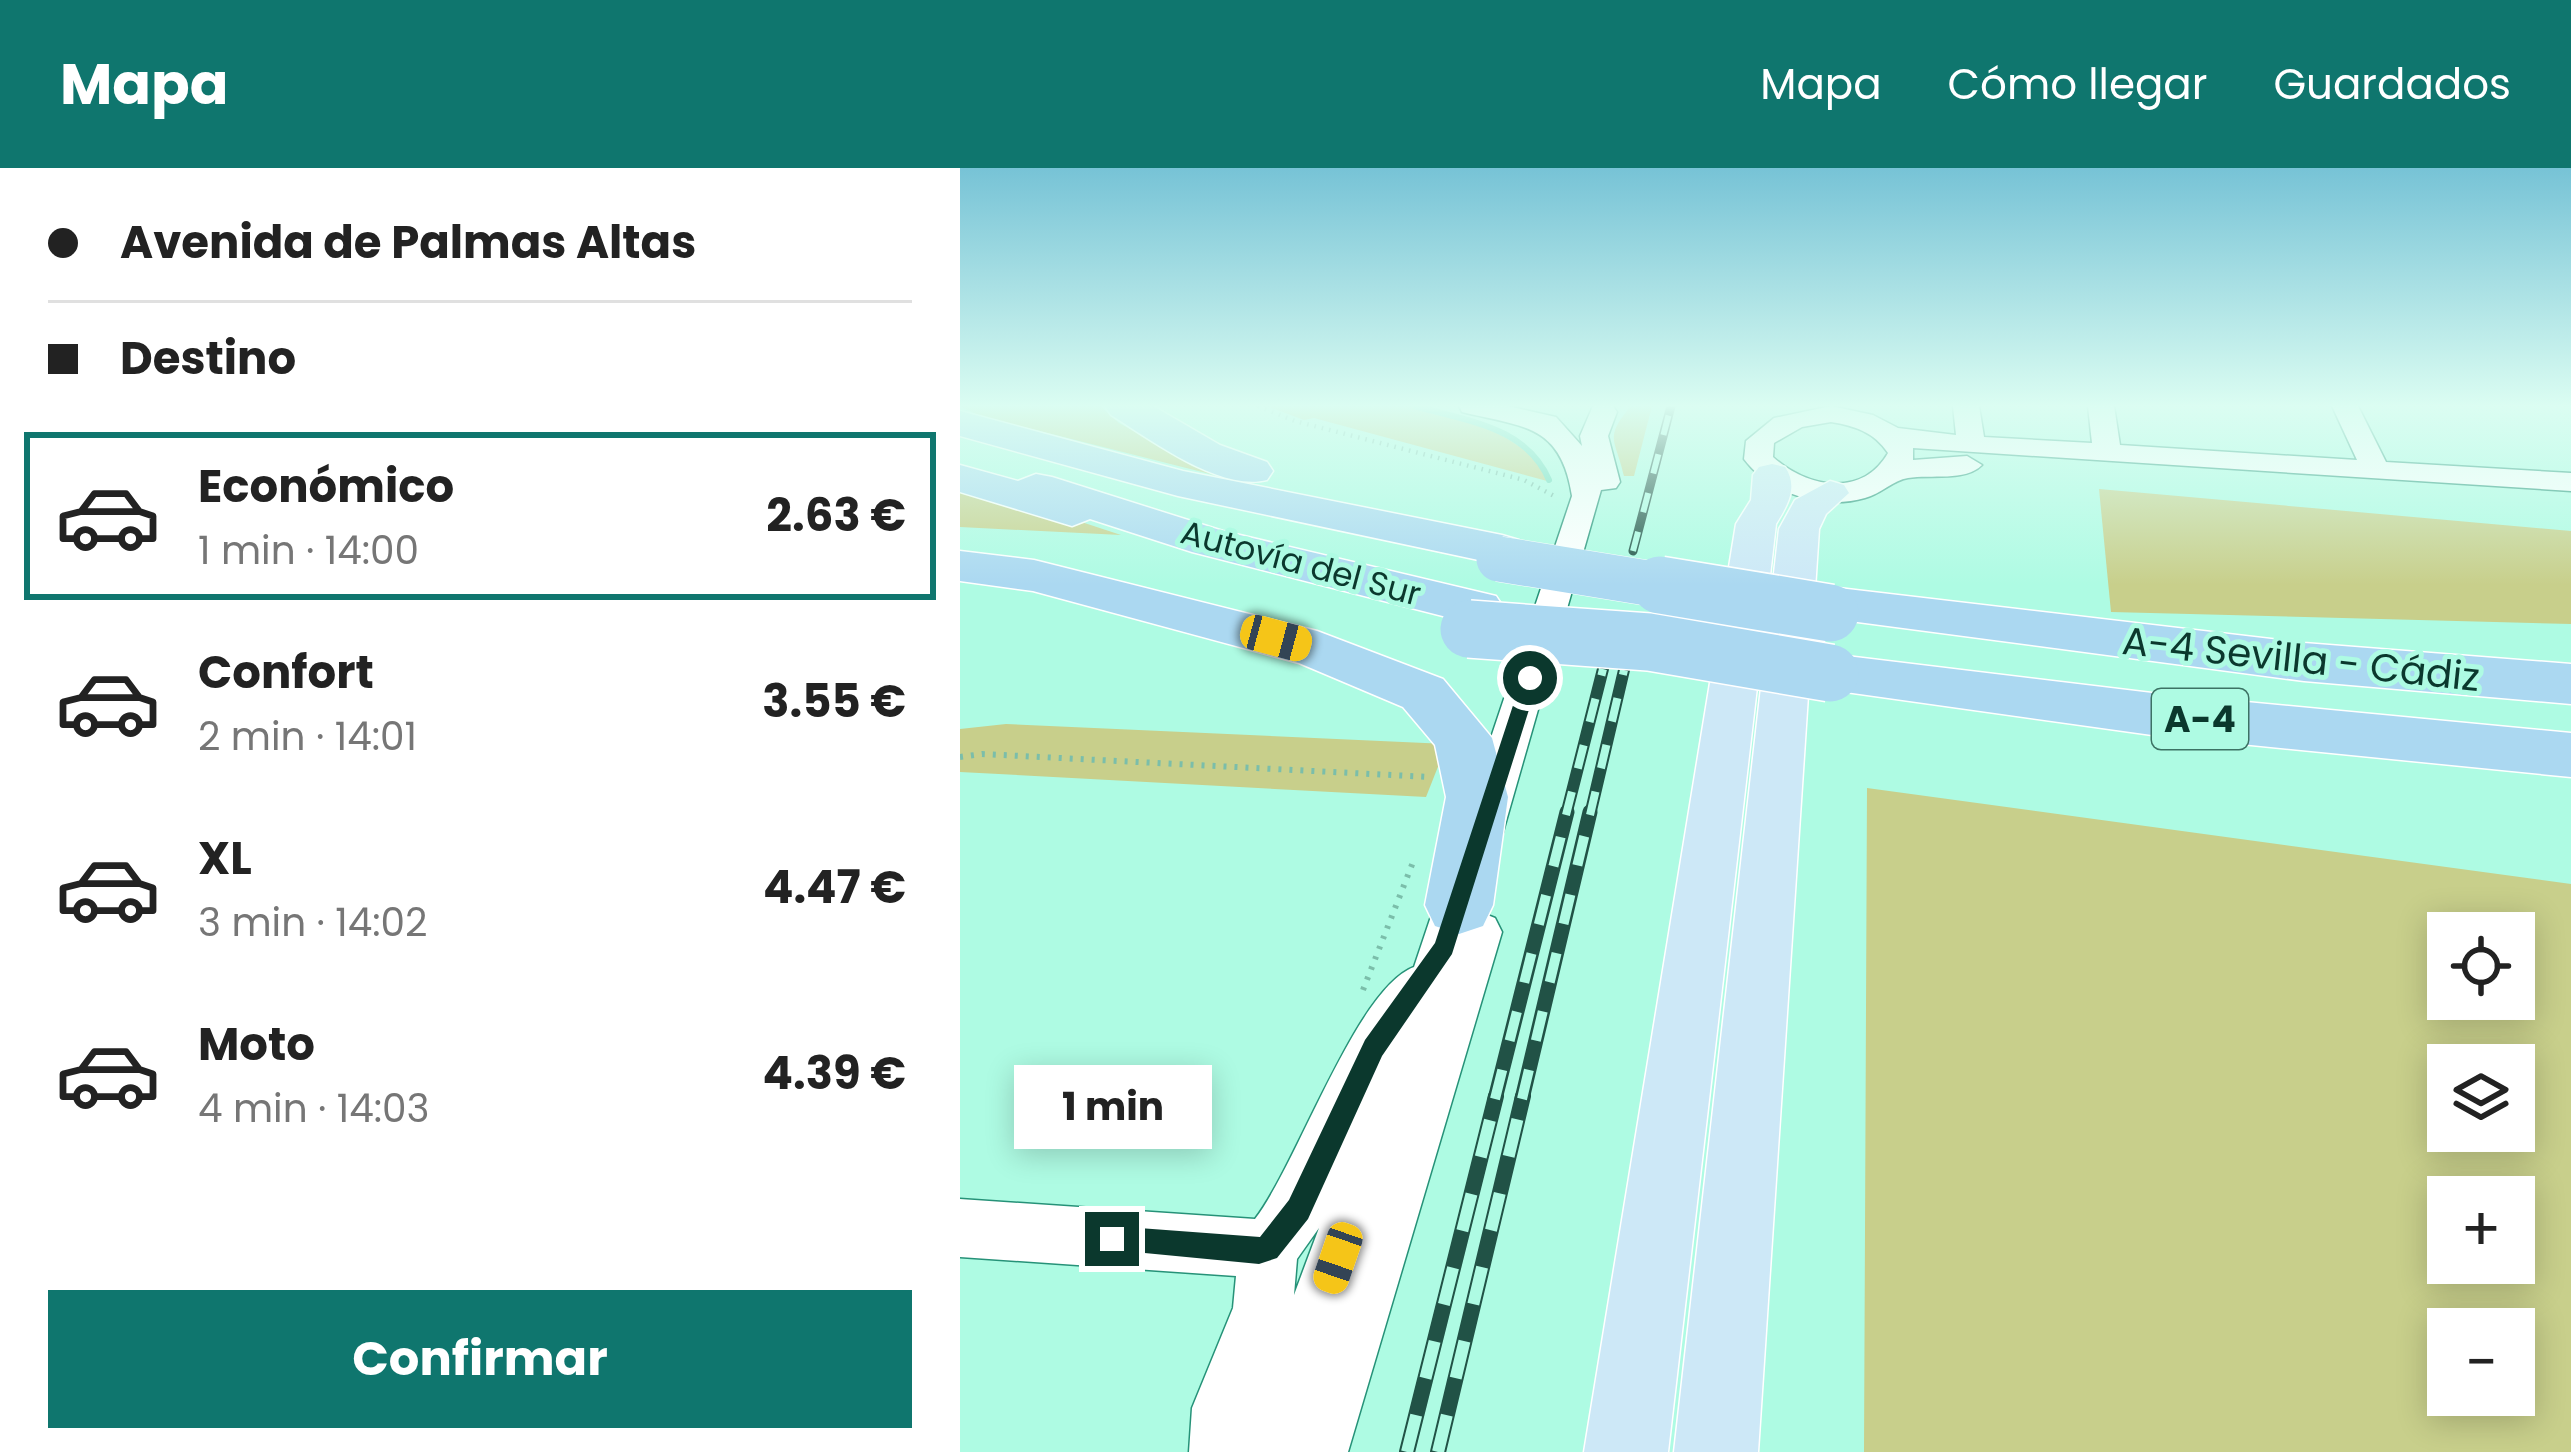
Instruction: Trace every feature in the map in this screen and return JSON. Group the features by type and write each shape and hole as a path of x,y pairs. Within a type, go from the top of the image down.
{"highway":[{"name":"Autovía del Sur","path":"972,466 1473,619"},
{"path":"1083,466 1196,496 1502,550"},
{"path":"1116,466 1502,550"},
{"path":"1237,466 1334,502 1502,550"},
{"path":"960,478 1072,512 1209,542"},
{"path":"960,539 1115,543 1473,619"},
{"name":"A-4 Sevilla - Cádiz","path":"1502,550 2031,632 2304,662 2571,684"},
{"path":"960,566 1034,576 1317,649 1423,693 1463,738 1477,797 1452,926"},
{"name":"A-4 Sevilla - Cádiz","path":"1473,619 1830,673 2152,714 2571,755"}],"main road":[{"path":"1716,1452 1710,1109 1756,524 1771,500 1773,466"},
{"path":"1626,1452 1710,1109 1799,529 1810,508 1831,493"}],"street":[{"path":"1267,1452 1452,926 1587,496 1581,466"},
{"path":"1315,1452 1608,514 1603,466"},
{"path":"1783,466 1788,484 1831,493 1881,482 1897,466"},
{"path":"1896,470 1988,466 2571,504"},
{"path":"2291,466 2571,482"},
{"path":"2374,466 2377,472"},
{"path":"1222,1452 1224,1408 1263,1308 1268,1249 1298,1209 1373,1048 1452,926"},
{"path":"960,1228 1268,1249"}],"path":[{"path":"1469,466 1560,495 1558,508"},
{"path":"960,757 982,754 1447,778"},
{"path":"1362,993 1421,842"}],"green space":[{"path":"1178,466 1199,466 1218,476"},
{"path":"1491,466 1539,466 1547,481"},
{"path":"1621,466 1637,466 1634,476 1624,476"},
{"path":"960,482 1121,535 960,527"},
{"path":"2099,489 2571,531 2571,624 2111,612"},
{"path":"1006,724 1447,744 1426,797 960,772 960,729"},
{"path":"1867,788 2571,884 2571,1452 1864,1452"}],"waterway":[{"path":"1541,466 1549,480"}],"railway":[{"path":"1633,551 1655,466"},
{"path":"1566,815 1603,669"},
{"path":"1590,815 1624,670"},
{"path":"1495,1099 1567,812"},
{"path":"1522,1099 1590,812"},
{"path":"1407,1452 1496,1096"},
{"path":"1438,1452 1523,1096"}],"route":[{"path":"1112,1239 1268,1249 1298,1209 1373,1048 1444,947 1530,678"}]}
